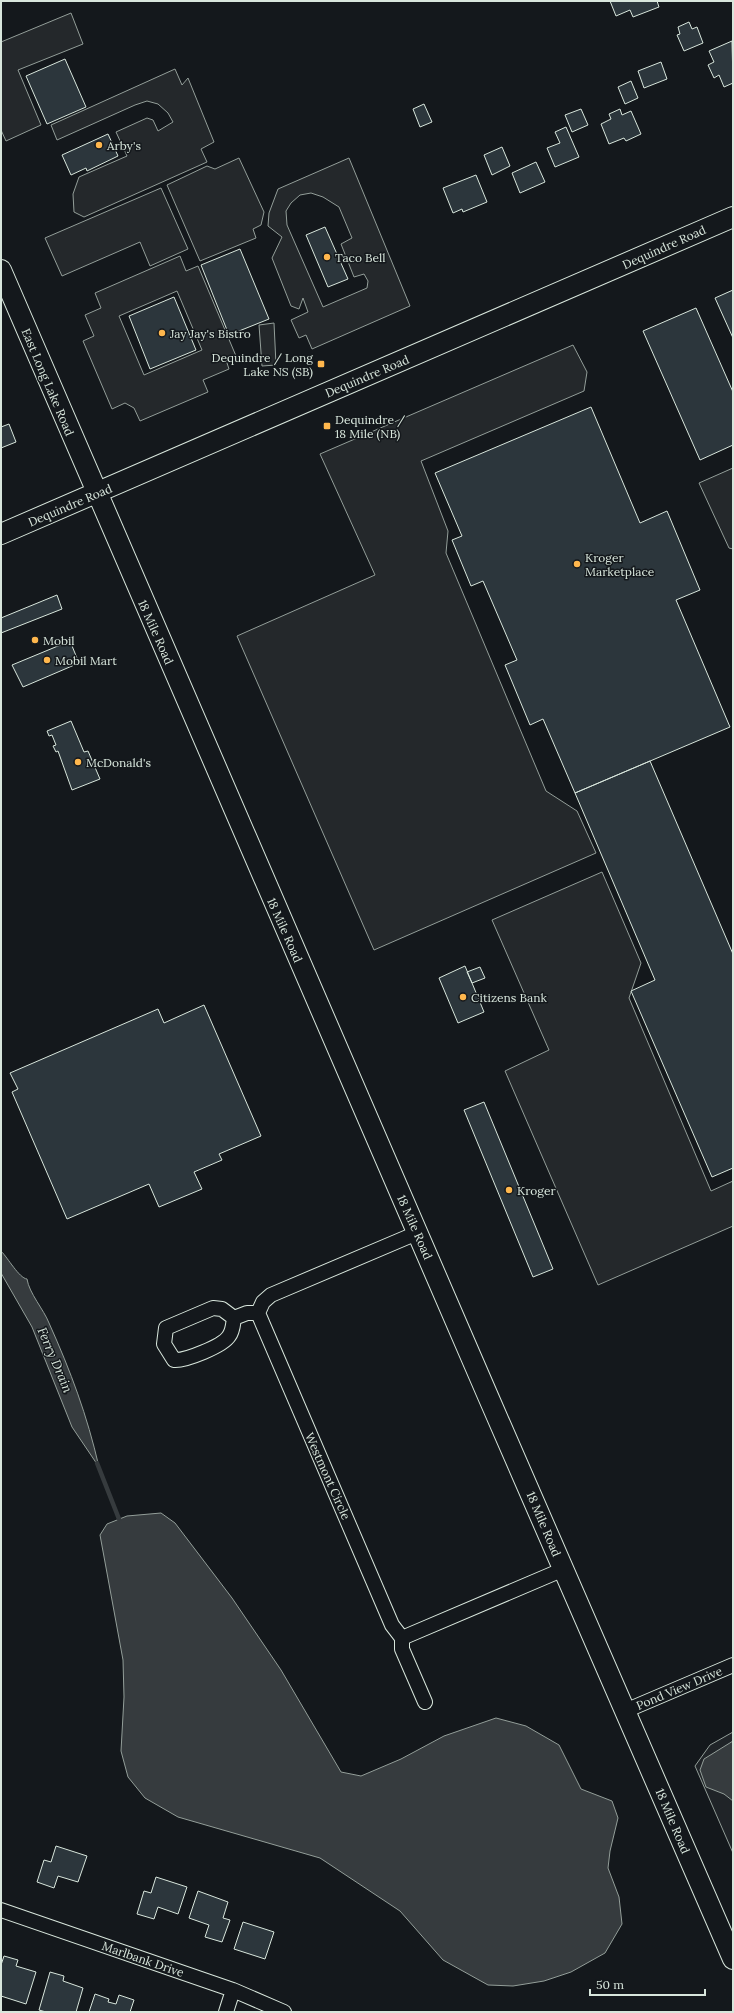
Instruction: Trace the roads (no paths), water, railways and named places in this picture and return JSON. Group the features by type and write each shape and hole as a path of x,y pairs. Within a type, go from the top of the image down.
{"main road":[{"name":"Dequindre Road","path":"1,534 733,217"},
{"name":"East Long Lake Road","path":"1,270 96,494"},
{"name":"18 Mile Road","path":"96,494 733,1960"}],"street":[{"path":"234,1318 247,1313 258,1313 263,1302 271,1295 417,1233"},
{"path":"213,1308 222,1309 234,1318 230,1336 225,1341 182,1360 174,1360 164,1344 166,1328 213,1308"},
{"name":"Westmont Circle","path":"258,1313 392,1625 402,1638 402,1649 425,1702"},
{"path":"402,1638 564,1569"},
{"name":"Pond View Drive","path":"625,1711 733,1664"},
{"name":"Marlbank Drive","path":"1,1910 233,1990 284,2012"},
{"path":"226,2012 233,1990"}],"water":[{"name":"Ferry Drain","path":"1,1251 17,1272 27,1279 34,1296 49,1323 78,1394 99,1467 72,1427 32,1327 1,1273"},
{"path":"161,1513 175,1523 232,1598 281,1670 341,1772 361,1776 401,1759 444,1736 496,1718 526,1726 559,1745 581,1789 612,1801 618,1818 610,1851 608,1868 619,1897 622,1924 605,1953 571,1972 544,1981 513,1986 488,1985 443,1960 400,1911 320,1858 178,1817 145,1798 128,1777 121,1751 124,1697 123,1660 100,1535 107,1524 127,1516"},
{"path":"733,1741 733,1801 724,1794 706,1787 700,1770 704,1759"}],"waterway":[{"path":"97,1463 119,1519"}],"place":[{"name":"Arby's","path":"99,145"},
{"name":"Taco Bell","path":"327,257"},
{"name":"Jay Jay's Bistro","path":"162,333"},
{"name":"Dequindre / Long Lake NS (SB)","path":"321,364"},
{"name":"Dequindre / 18 Mile (NB)","path":"327,426"},
{"name":"Kroger Marketplace","path":"577,564"},
{"name":"Mobil","path":"35,640"},
{"name":"Mobil Mart","path":"47,660"},
{"name":"McDonald's","path":"78,762"},
{"name":"Citizens Bank","path":"463,997"},
{"name":"Kroger","path":"509,1190"}]}
